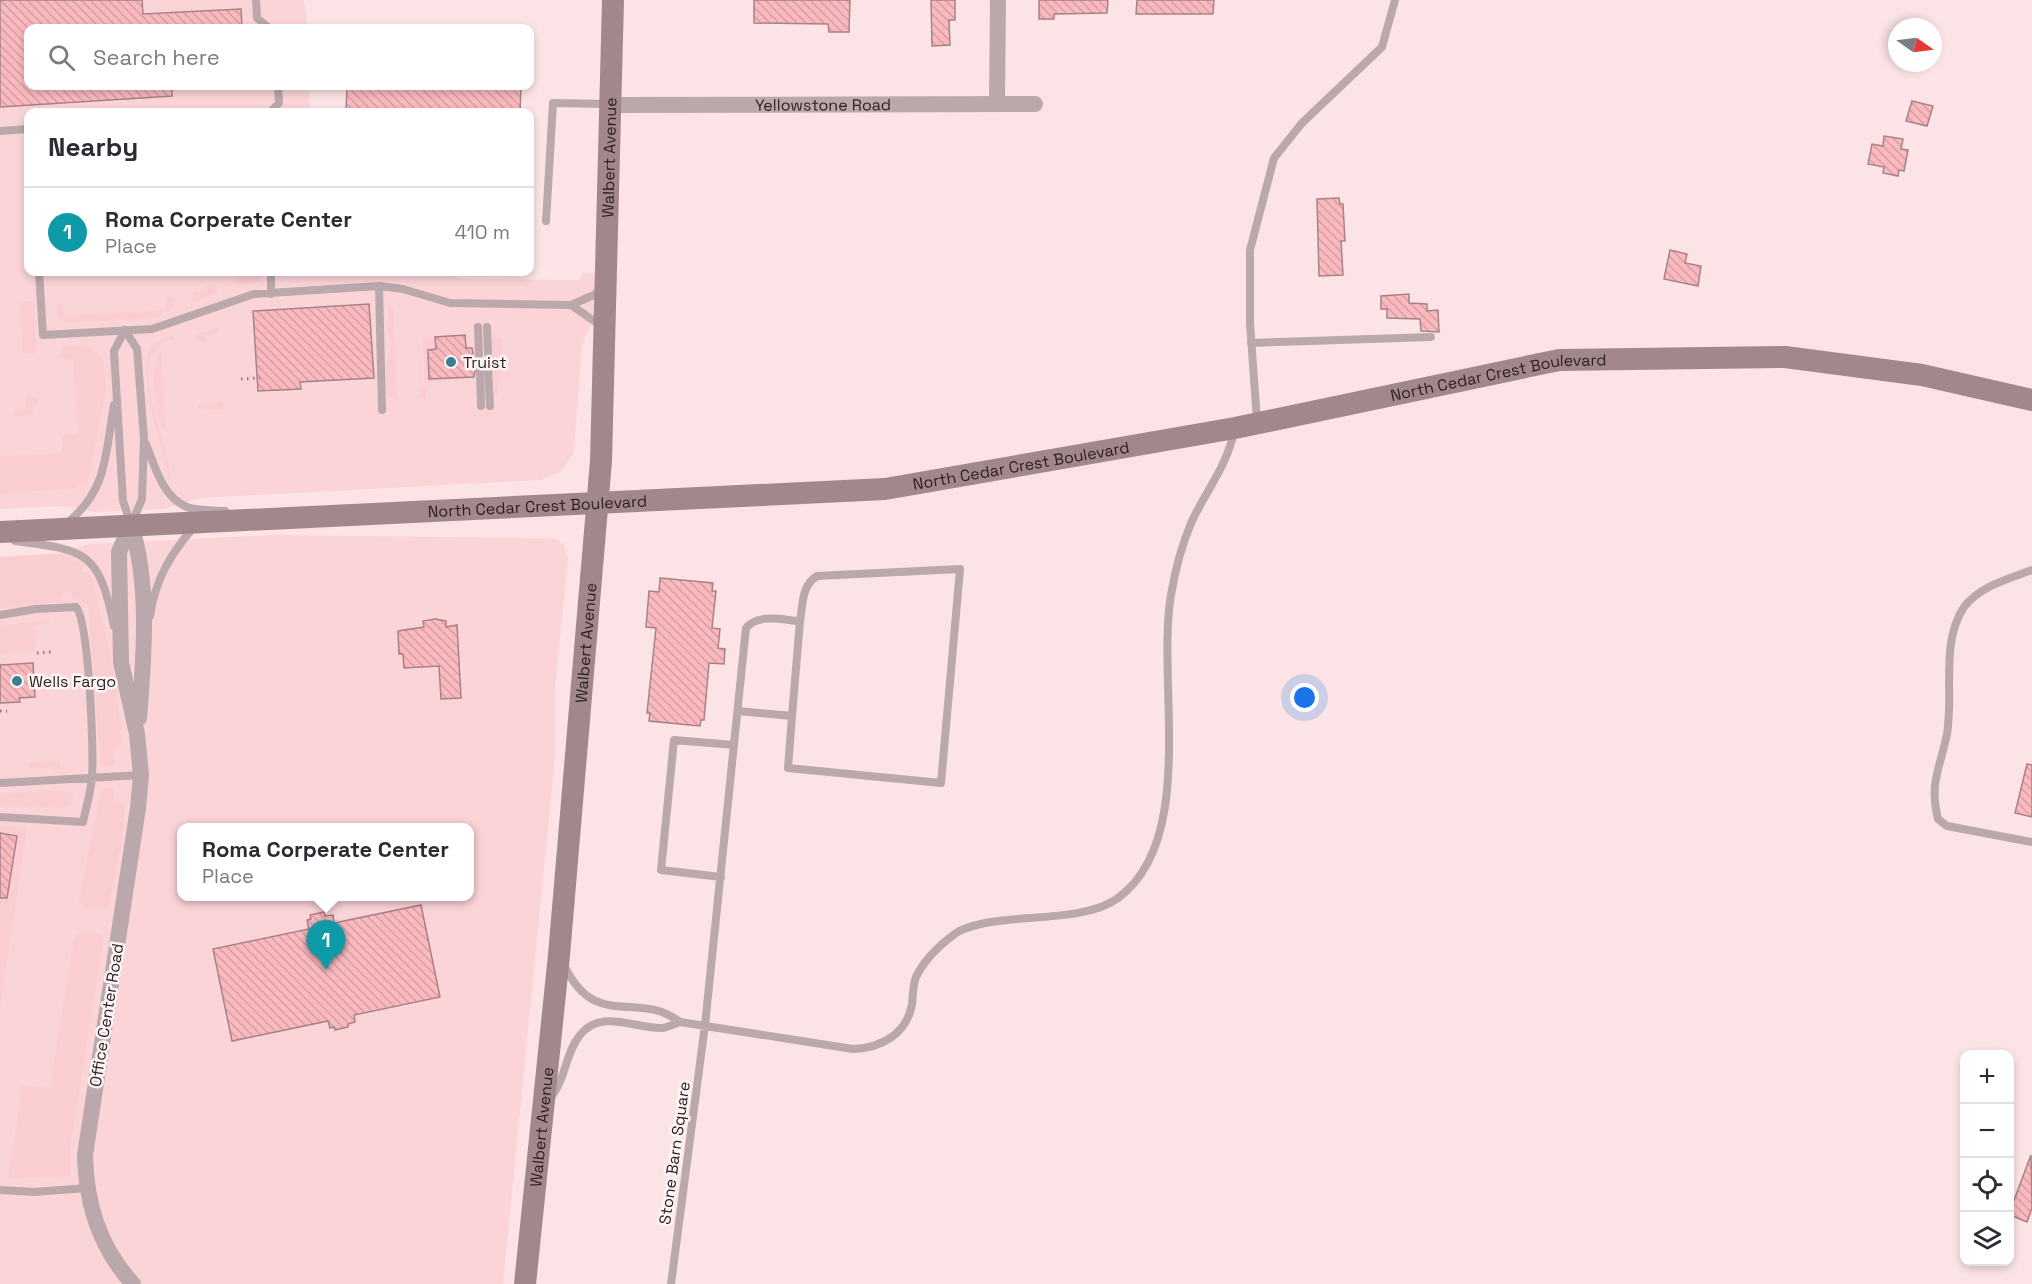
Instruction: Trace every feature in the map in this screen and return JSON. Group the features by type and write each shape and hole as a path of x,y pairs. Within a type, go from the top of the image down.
{"main road":[{"name":"Walbert Avenue","path":"525,1284 559,955 597,501 606,330 612,0"},
{"name":"North Cedar Crest Boulevard","path":"0,532 196,524 597,501 885,489 1246,426 1559,360 1785,357 1922,375 2032,400"}],"street":[{"path":"997,104 998,0"},
{"name":"Yellowstone Road","path":"611,105 1035,104"},
{"name":"Office Center Road","path":"131,525 139,551 144,658 138,734 141,775 135,837 88,1125 87,1188 99,1233 109,1253 133,1284"},
{"name":"Office Center Road","path":"131,525 119,552 121,662 138,734"}],"lane":[{"path":"256,0 257,18 264,24"},
{"path":"543,1106 557,1090 571,1050 591,1024 609,1021 664,1028 680,1022 854,1049 873,1048 895,1036 912,1007 915,978 935,952 958,932 1002,920 1080,913 1099,909 1132,886 1155,849 1168,782 1167,627 1171,596 1191,523 1225,459 1246,426 1251,343 1250,250 1274,158 1302,123 1382,47 1395,0"},
{"path":"274,108 279,103 278,90"},
{"path":"546,220 553,103 611,105"},
{"path":"0,131 24,129"},
{"path":"39,276 43,335 152,328 254,294 379,286 450,303 571,305 594,296 602,287 607,276"},
{"path":"271,276 272,294"},
{"path":"379,286 382,410"},
{"path":"571,305 606,330"},
{"path":"482,327 484,354"},
{"path":"124,330 114,351 123,501 131,525"},
{"path":"124,330 137,349 144,438 142,500 131,525"},
{"path":"1251,343 1431,337"},
{"path":"484,370 485,406"},
{"path":"59,529 84,507 98,487 116,393"},
{"path":"144,438 164,486 187,507 282,518"},
{"path":"144,658 151,609 157,586 170,555 196,524"},
{"path":"0,538 66,549 81,554 92,565 108,597 121,662"},
{"path":"960,569 941,783 788,768 800,621 805,590 810,580 817,576 960,569"},
{"path":"2032,570 1986,587 1965,607 1953,633 1947,733 1935,776 1933,798 1938,819 1947,826 2032,842"},
{"path":"0,615 59,607 76,608 80,611 86,636 92,778 83,822 0,817"},
{"name":"Stone Barn Square","path":"671,1284 705,1025 746,628 751,622 764,619 800,621"},
{"path":"738,711 792,716"},
{"path":"721,877 662,870 674,740 734,745"},
{"path":"0,783 141,775"},
{"path":"559,955 571,980 590,1000 605,1005 667,1012 680,1022"},
{"path":"0,1190 34,1192 87,1188"}],"path":[{"path":"241,379 260,378"},
{"path":"36,653 52,652"},
{"path":"0,711 7,711"}],"shaded area":[{"path":"0,0 304,0 307,24 24,24 24,90 309,90 310,108 24,108 24,276 450,276 462,279 578,280 583,273 598,273 595,318 582,344 574,452 562,471 540,480 201,498 165,509 95,512 61,506 0,509"},
{"path":"262,276 260,280 251,284 237,284 236,278"},
{"path":"215,284 218,289 216,294 192,302 193,292 204,291 205,286"},
{"path":"169,296 174,299 173,307 155,318 67,323 61,320 56,311 58,302 63,304 65,316 165,310 166,298"},
{"path":"20,301 31,301 34,304 36,351 33,354 23,354"},
{"path":"388,305 393,307 397,395 395,399 387,396 385,366 390,352"},
{"path":"218,326 219,333 206,335 207,342 197,341 194,336"},
{"path":"492,335 502,340 497,396 494,394"},
{"path":"174,336 175,338 155,351 150,363 149,378 151,395 169,466 170,480 153,415 146,370 150,348 160,339"},
{"path":"435,337 436,349 428,350 429,379 447,378 447,381 425,382 423,341 425,338"},
{"path":"419,338 421,386 426,386 425,400 420,397"},
{"path":"86,345 103,358 106,389 87,487 79,483 74,489 0,493 0,456 62,453 62,435 78,434 73,360 59,358 62,348"},
{"path":"161,351 166,433 156,404 154,380 157,358"},
{"path":"29,395 39,398 33,411 26,416 13,415 15,409 26,409 25,399"},
{"path":"222,403 224,408 221,410 197,409 198,404"},
{"path":"273,535 541,538 556,539 564,545 568,558 555,688 555,758 503,1284 0,1284 0,557 54,554 90,544"},
{"path":"54,554 72,558 84,567 81,571 90,574 92,579 112,662 123,745 117,745 114,756 115,766 104,764 100,759 88,604 73,599 71,592 67,591 62,595 61,601 0,609 0,557"},
{"path":"49,619 49,624 35,625 36,649 34,651 0,653 0,626"},
{"path":"59,761 61,763 59,769 28,767 30,762"},
{"path":"113,787 113,798 119,804 125,805 122,839 108,908 85,908 79,901 101,790"},
{"path":"63,790 73,794 72,805 67,808 0,806 0,794"},
{"path":"0,826 27,828 0,1007"},
{"path":"82,932 96,932 104,937 70,1148 70,1176 8,1179 22,1088 12,1084 50,1088 73,944 76,935"}],"building":[{"path":"0,0 142,0 143,14 241,9 242,24 24,24 24,90 172,90 172,96 0,107"},
{"path":"754,0 850,0 849,32 829,32 828,24 754,23"},
{"path":"931,0 955,0 955,20 949,20 950,45 932,46"},
{"path":"1039,0 1108,0 1107,13 1054,14 1054,19 1039,19"},
{"path":"1137,0 1214,0 1213,14 1136,14"},
{"path":"347,90 521,90 520,108 346,108"},
{"path":"1912,101 1933,106 1927,126 1906,121"},
{"path":"1884,136 1903,139 1901,149 1908,150 1904,171 1899,170 1898,176 1883,173 1884,167 1868,164 1872,144 1883,146"},
{"path":"1339,198 1340,204 1343,204 1345,241 1341,241 1343,275 1319,276 1317,199"},
{"path":"1670,250 1687,254 1685,263 1701,266 1698,286 1664,279"},
{"path":"1409,294 1409,303 1427,304 1427,311 1438,310 1439,332 1421,331 1420,319 1387,318 1387,309 1381,309 1381,296"},
{"path":"369,304 374,378 300,382 301,389 258,391 253,311"},
{"name":"Truist","path":"465,335 466,348 472,348 474,358 479,360 492,358 492,364 476,365 474,377 429,379 428,350 436,349 435,337"},
{"path":"660,578 713,583 712,591 716,591 712,628 720,629 718,648 725,649 724,664 709,663 704,720 701,720 700,726 649,721 650,713 647,713 656,628 646,627 649,591 659,592"},
{"path":"435,619 446,621 446,627 457,625 461,698 441,699 439,666 404,668 403,654 399,654 398,631 424,627 423,621"},
{"name":"Wells Fargo","path":"33,663 35,697 19,698 20,702 0,703 0,665"},
{"path":"2027,764 2032,765 2032,817 2015,813"},
{"path":"0,833 17,836 7,898 0,898"},
{"path":"421,905 440,997 354,1015 355,1022 348,1024 348,1027 335,1030 334,1027 330,1028 328,1021 232,1041 213,949 309,929 307,920 311,919 310,915 324,912 325,916 333,915 334,923"},
{"path":"2031,1155 2032,1208 2027,1222 2014,1217 2014,1200"}],"place":[{"name":"Truist","path":"451,362"},
{"name":"Wells Fargo","path":"17,681"},
{"name":"Roma Corperate Center","path":"326,970"}]}
